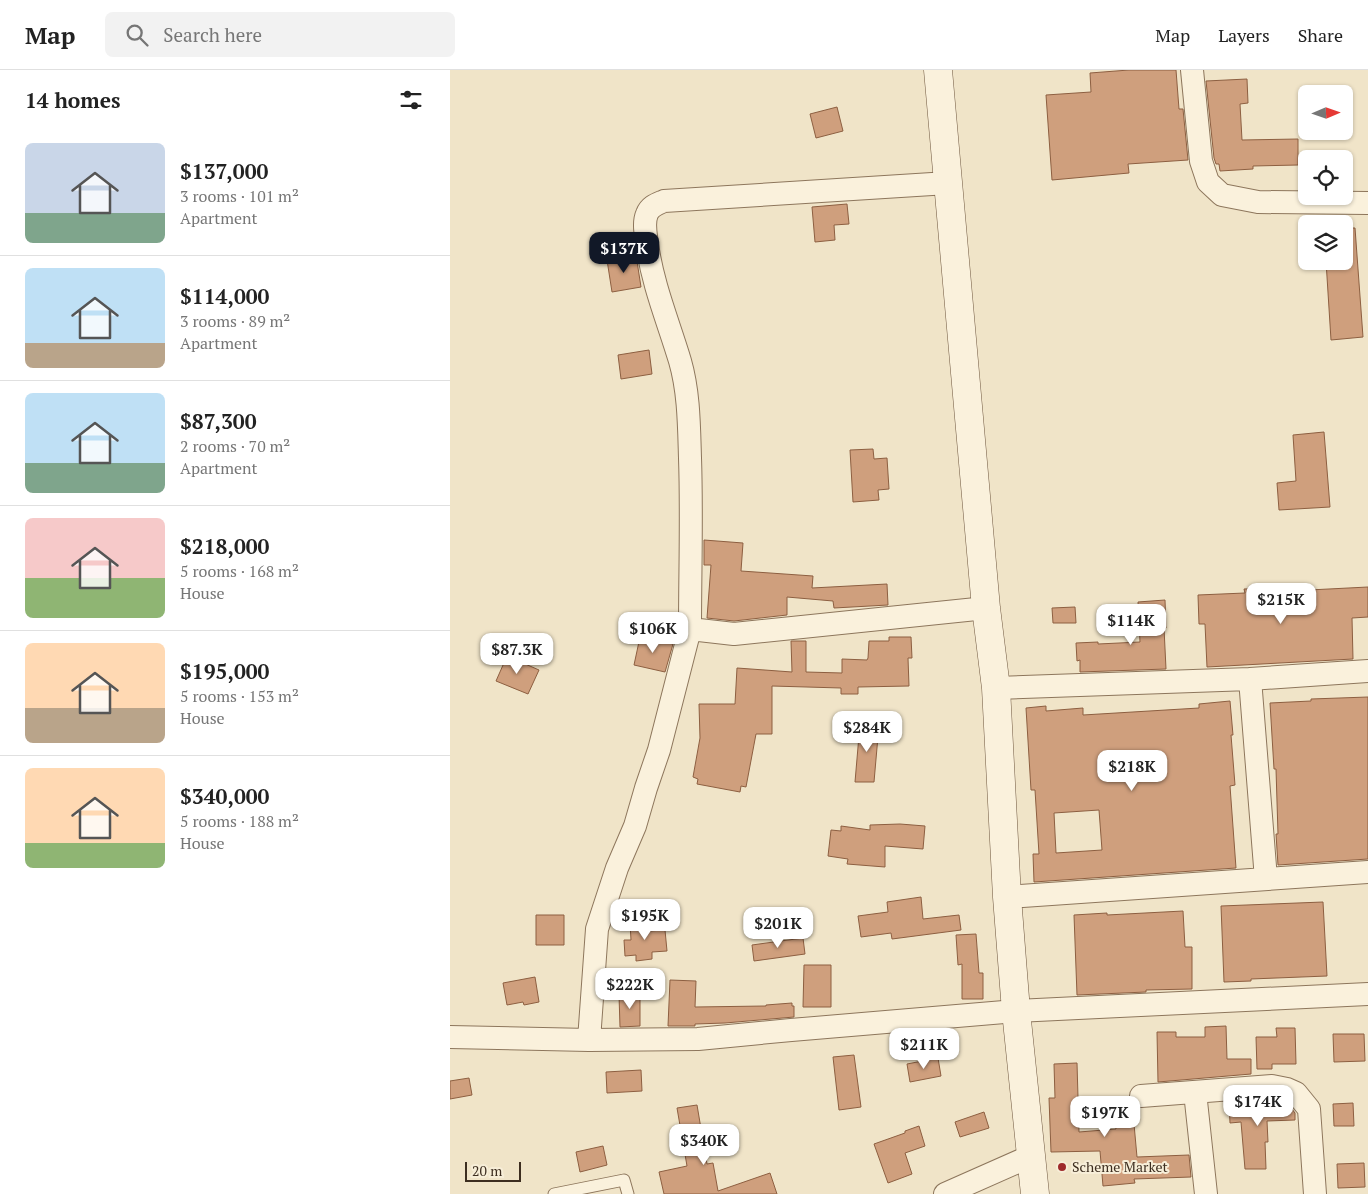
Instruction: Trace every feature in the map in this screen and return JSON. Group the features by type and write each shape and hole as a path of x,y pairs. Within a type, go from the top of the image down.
{"main road":[{"path":"938,70 986,608 996,688 1007,896 1016,1011 1035,1194"}],"street":[{"path":"1192,70 1201,161 1208,182 1222,195 1258,202 1368,203"},
{"path":"589,1040 597,929 617,868 635,826 659,750 690,629 691,484 688,401 681,364 656,292 645,230 647,213 654,205 664,201 948,183"},
{"path":"690,629 734,634 986,608"},
{"path":"996,688 1250,679 1368,671"},
{"path":"1250,679 1266,879"},
{"path":"1007,896 1368,872"},
{"path":"450,1037 589,1040 698,1039 1016,1011 1368,994"},
{"path":"1141,1096 1272,1086 1296,1093 1309,1109 1315,1194"},
{"path":"1195,1092 1206,1194"},
{"path":"945,1194 1031,1156"}],"lane":[{"path":"554,1194 624,1180 628,1194"}],"building":[{"path":"1129,70 1176,70 1179,109 1183,109 1188,160 1128,164 1129,173 1052,180 1046,95 1091,92 1090,73"},
{"path":"1247,79 1248,103 1240,104 1242,140 1298,139 1298,165 1253,166 1253,169 1220,171 1219,164 1216,164 1214,158 1206,81"},
{"path":"837,107 843,131 816,138 810,114"},
{"path":"847,204 849,224 834,225 835,240 815,242 812,207"},
{"path":"1353,228 1355,228 1363,337 1331,340 1327,270 1353,270"},
{"path":"636,255 641,287 612,292 607,260"},
{"path":"649,350 652,374 621,379 618,355"},
{"path":"1324,432 1330,507 1279,510 1277,483 1296,481 1293,435"},
{"path":"873,449 874,459 887,458 889,489 878,490 879,500 853,502 850,450"},
{"path":"704,540 743,543 741,571 813,576 812,588 887,584 888,605 834,608 833,601 787,597 787,615 734,621 707,618 711,565 704,565"},
{"path":"1309,587 1309,590 1368,587 1368,617 1352,618 1353,659 1207,667 1205,624 1199,624 1198,595 1245,593 1244,589"},
{"path":"1165,600 1166,669 1080,672 1080,660 1077,661 1076,643 1140,642 1138,602"},
{"path":"1075,607 1076,623 1053,623 1052,608"},
{"path":"640,637 673,644 665,672 634,665"},
{"path":"889,637 911,637 912,658 908,658 909,686 858,687 858,694 841,694 841,688 772,686 772,734 756,734 746,787 741,786 740,792 697,784 698,779 693,777 700,738 699,704 735,704 737,668 792,672 791,641 806,641 806,672 842,673 842,659 867,660 869,641 889,641"},
{"path":"507,656 539,670 528,694 496,681"},
{"path":"1368,697 1368,859 1278,865 1276,769 1274,769 1270,703"},
{"path":"1230,701 1235,785 1230,786 1236,868 1034,882 1033,854 1039,854 1035,790 1031,790 1026,708 1046,706 1046,711 1083,708 1083,715 1199,708 1199,704","holes":["1099,810 1102,850 1056,853 1054,813"]},
{"path":"860,724 879,725 874,782 855,782"},
{"path":"900,824 925,826 923,849 885,846 885,867 847,864 848,859 828,856 831,830 841,831 841,826 870,830 870,825"},
{"path":"921,897 923,919 959,915 961,930 892,939 891,933 861,937 858,916 888,912 887,902"},
{"path":"1323,902 1327,976 1224,982 1221,906"},
{"path":"1183,911 1185,947 1192,947 1192,989 1077,995 1074,915"},
{"path":"536,915 564,915 564,945 536,945"},
{"path":"647,920 648,931 665,930 667,951 652,952 652,959 636,961 636,955 625,956 624,940 631,940 630,922"},
{"path":"976,934 979,973 983,973 983,999 962,999 962,964 958,965 956,935"},
{"path":"803,938 805,954 754,961 752,945"},
{"path":"804,965 831,965 831,1007 803,1007"},
{"path":"535,977 539,1002 524,1005 523,1002 507,1005 503,983"},
{"path":"670,980 696,981 695,1007 766,1006 792,1003 792,1006 794,1006 794,1017 695,1024 695,1026 668,1026"},
{"path":"640,994 640,1026 620,1027 619,995"},
{"path":"1226,1026 1227,1059 1251,1059 1251,1074 1158,1082 1157,1032 1176,1032 1176,1037 1205,1037 1205,1027"},
{"path":"1276,1028 1295,1028 1296,1064 1272,1064 1272,1069 1257,1069 1256,1037 1277,1037"},
{"path":"1333,1034 1364,1034 1365,1061 1334,1062"},
{"path":"854,1055 861,1107 839,1110 833,1057"},
{"path":"938,1058 941,1076 910,1082 907,1064"},
{"path":"1077,1063 1079,1132 1116,1129 1114,1115 1133,1113 1137,1157 1189,1155 1191,1177 1134,1179 1135,1183 1103,1186 1100,1151 1051,1152 1049,1098 1055,1098 1054,1064"},
{"path":"641,1070 642,1091 607,1093 606,1072"},
{"path":"469,1078 472,1095 450,1099 450,1081"},
{"path":"1277,1100 1288,1104 1295,1113 1295,1120 1267,1121 1268,1142 1265,1142 1266,1169 1245,1169 1241,1122 1230,1123 1229,1102"},
{"path":"1353,1103 1354,1126 1334,1126 1333,1104"},
{"path":"697,1105 707,1164 713,1163 718,1191 770,1173 777,1194 664,1194 659,1172 687,1166 677,1108"},
{"path":"984,1112 989,1128 960,1137 955,1122"},
{"path":"919,1126 925,1146 905,1153 912,1174 888,1183 874,1144"},
{"path":"603,1146 607,1165 580,1172 576,1152"},
{"path":"1364,1163 1365,1187 1338,1188 1337,1164"}],"place":[{"name":"Scheme Market","path":"1062,1167"}]}
